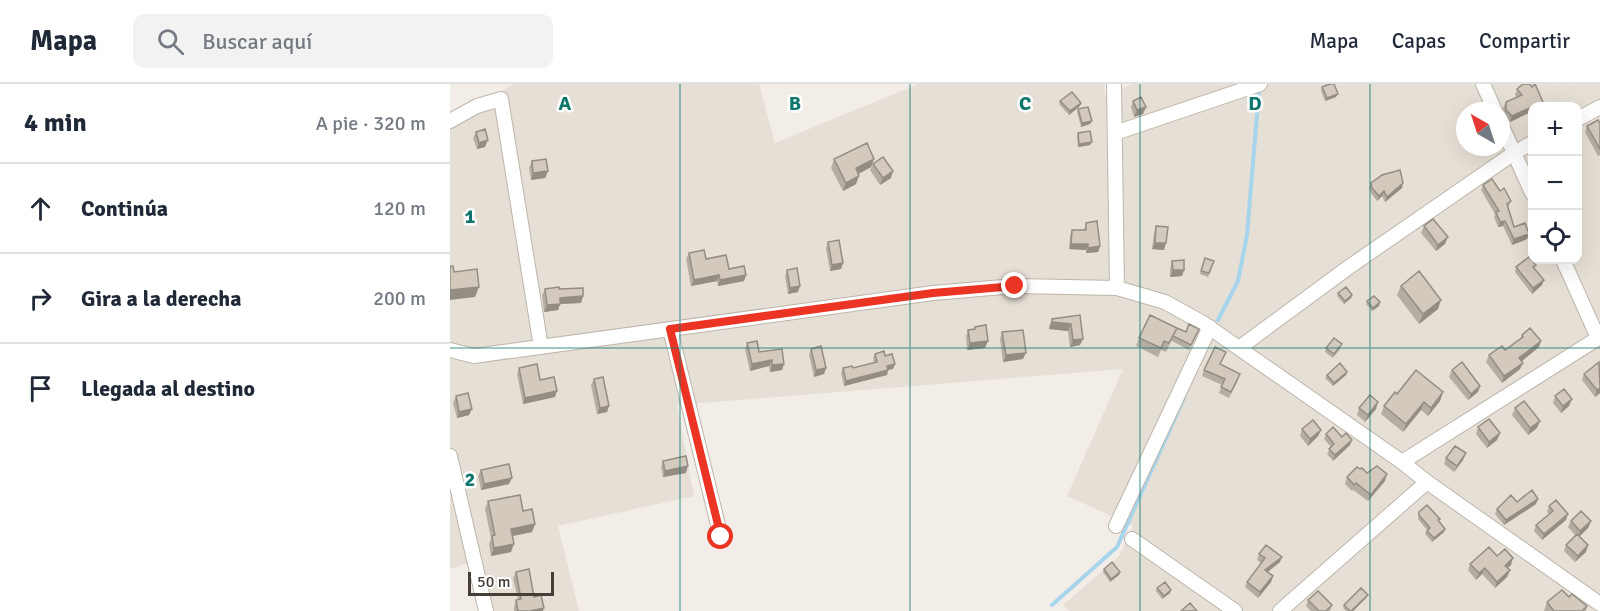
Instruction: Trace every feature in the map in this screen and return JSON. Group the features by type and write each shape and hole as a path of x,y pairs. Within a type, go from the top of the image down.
{"street":[{"path":"1114,84 1117,288"},
{"path":"1115,133 1260,84"},
{"path":"1483,84 1491,102"},
{"path":"450,121 477,106 501,99 541,347"},
{"path":"1582,117 1600,106"},
{"path":"1510,144 1528,182"},
{"path":"1239,348 1349,267 1528,146"},
{"path":"1402,462 1599,338 1565,264"},
{"path":"450,350 474,356 944,292 1015,286 1117,288 1165,302 1210,327 1600,604"},
{"path":"1116,526 1210,327"},
{"path":"670,329 721,537"},
{"path":"450,456 453,484 486,611"},
{"path":"1280,611 1427,482"},
{"path":"1132,539 1235,611"}],"shaded area":[{"path":"513,84 759,84 775,143 918,84 1104,84 1105,95 1132,84 1600,84 1600,611 1070,611 1063,605 1119,556 1133,526 1067,496 1123,369 677,405 694,496 558,526 579,611 492,611 480,559 450,569 450,125"}],"building":[{"path":"1334,84 1338,94 1327,98 1322,87"},
{"path":"1523,84 1530,84 1532,87 1535,84 1543,102 1528,102 1528,109 1512,116 1510,102 1506,102 1522,95 1517,89"},
{"path":"1072,92 1081,103 1070,111 1060,101"},
{"path":"1141,97 1146,107 1137,110 1133,101"},
{"path":"1088,107 1092,121 1082,123 1078,109"},
{"path":"1598,120 1600,123 1600,149 1587,126"},
{"path":"485,129 488,140 479,143 476,132"},
{"path":"1090,131 1092,142 1079,144 1078,133"},
{"path":"867,143 874,159 856,168 859,176 846,183 834,159"},
{"path":"883,157 893,171 883,178 873,164"},
{"path":"546,159 548,171 533,173 532,161"},
{"path":"1400,170 1403,183 1387,197 1384,191 1379,196 1371,183 1382,175"},
{"path":"1492,179 1500,191 1504,188 1511,201 1507,204 1514,227 1525,223 1528,234 1514,239 1505,221 1500,222 1496,212 1499,211 1483,185"},
{"path":"1433,219 1448,237 1438,245 1424,226"},
{"path":"1097,221 1100,246 1088,248 1088,244 1071,244 1072,230 1086,230 1086,223"},
{"path":"1156,226 1168,227 1166,243 1155,243"},
{"path":"839,240 843,263 832,265 828,242"},
{"path":"704,250 706,259 726,255 729,269 744,266 746,275 720,280 719,275 694,280 689,253"},
{"path":"1205,258 1214,261 1209,273 1201,271"},
{"path":"1528,258 1528,264 1535,264 1533,267 1544,280 1533,288 1516,267"},
{"path":"1184,260 1184,270 1173,270 1172,261"},
{"path":"450,266 453,266 454,272 477,269 479,287 450,290"},
{"path":"797,268 800,286 790,288 787,270"},
{"path":"1419,271 1441,300 1423,314 1401,286"},
{"path":"559,287 559,289 583,288 583,296 560,298 560,304 547,305 545,289"},
{"path":"1346,287 1352,295 1345,301 1338,293"},
{"path":"1374,296 1380,302 1373,308 1367,301"},
{"path":"1080,315 1083,339 1073,340 1071,324 1052,322 1052,319"},
{"path":"1150,315 1177,328 1169,343 1164,341 1161,348 1139,338"},
{"path":"1189,324 1199,329 1191,345 1173,336 1177,328 1186,332"},
{"path":"986,325 988,341 970,343 968,330"},
{"path":"1530,328 1541,341 1519,358 1523,363 1504,376 1489,355 1502,346 1505,350 1523,337 1522,335"},
{"path":"1023,330 1026,353 1006,355 1002,332"},
{"path":"1334,338 1342,344 1334,354 1326,348"},
{"path":"757,341 759,352 782,349 784,364 772,365 772,360 752,364 747,343"},
{"path":"821,346 826,368 816,370 811,349"},
{"path":"1215,347 1226,352 1220,364 1240,374 1231,392 1221,387 1225,379 1204,370"},
{"path":"884,351 885,356 892,354 895,364 887,366 888,370 846,381 843,368 877,362 875,354"},
{"path":"1462,362 1480,386 1471,394 1452,370"},
{"path":"1599,362 1600,388 1597,390 1584,374"},
{"path":"1340,363 1347,372 1334,383 1327,375"},
{"path":"537,364 540,380 554,377 557,391 525,398 519,368"},
{"path":"1416,370 1443,392 1431,408 1424,402 1406,424 1384,406"},
{"path":"603,377 609,406 600,408 594,379"},
{"path":"1564,389 1572,399 1563,406 1555,396"},
{"path":"468,393 472,409 459,412 456,396"},
{"path":"1370,395 1378,402 1368,415 1359,408"},
{"path":"1524,401 1540,421 1530,428 1515,408"},
{"path":"1489,419 1500,433 1489,442 1478,427"},
{"path":"1313,420 1321,430 1310,439 1302,429"},
{"path":"1333,427 1342,437 1346,433 1352,440 1335,455 1329,449 1334,444 1326,434"},
{"path":"1455,446 1466,453 1457,466 1446,458"},
{"path":"686,456 688,466 665,471 663,461"},
{"path":"509,464 512,478 484,484 481,470"},
{"path":"1377,466 1387,474 1371,495 1356,483 1354,485 1347,477 1357,467 1367,473"},
{"path":"1532,490 1538,499 1506,520 1497,509 1511,495 1517,502"},
{"path":"520,495 523,511 532,509 535,524 511,529 514,544 494,548 492,536 495,535 488,501"},
{"path":"1556,500 1568,514 1544,534 1536,525 1553,511 1549,506"},
{"path":"1427,505 1440,519 1438,520 1445,529 1434,538 1427,531 1430,528 1419,515 1419,512"},
{"path":"1581,511 1591,521 1580,531 1571,521"},
{"path":"1577,534 1588,545 1578,556 1566,545"},
{"path":"1266,545 1282,557 1265,570 1273,576 1260,592 1247,582 1265,558 1259,554"},
{"path":"1489,547 1497,556 1505,549 1513,558 1505,566 1510,570 1497,582 1485,568 1479,573 1470,564"},
{"path":"1112,562 1120,572 1111,579 1104,569"},
{"path":"529,569 534,597 541,595 544,608 518,611 516,600 521,599 516,572"},
{"path":"1165,582 1171,590 1164,596 1157,588"},
{"path":"1361,588 1368,595 1350,611 1344,605"},
{"path":"1562,590 1569,597 1572,594 1587,606 1582,611 1554,611 1547,602"},
{"path":"1318,591 1332,605 1326,611 1319,611 1308,600"},
{"path":"1190,603 1197,611 1181,611"}],"waterway":[{"path":"1218,320 1238,281 1247,235 1259,90"},
{"path":"1052,605 1117,547 1184,398"}],"route":[{"path":"721,537 670,329 933,293 1015,286"}]}
